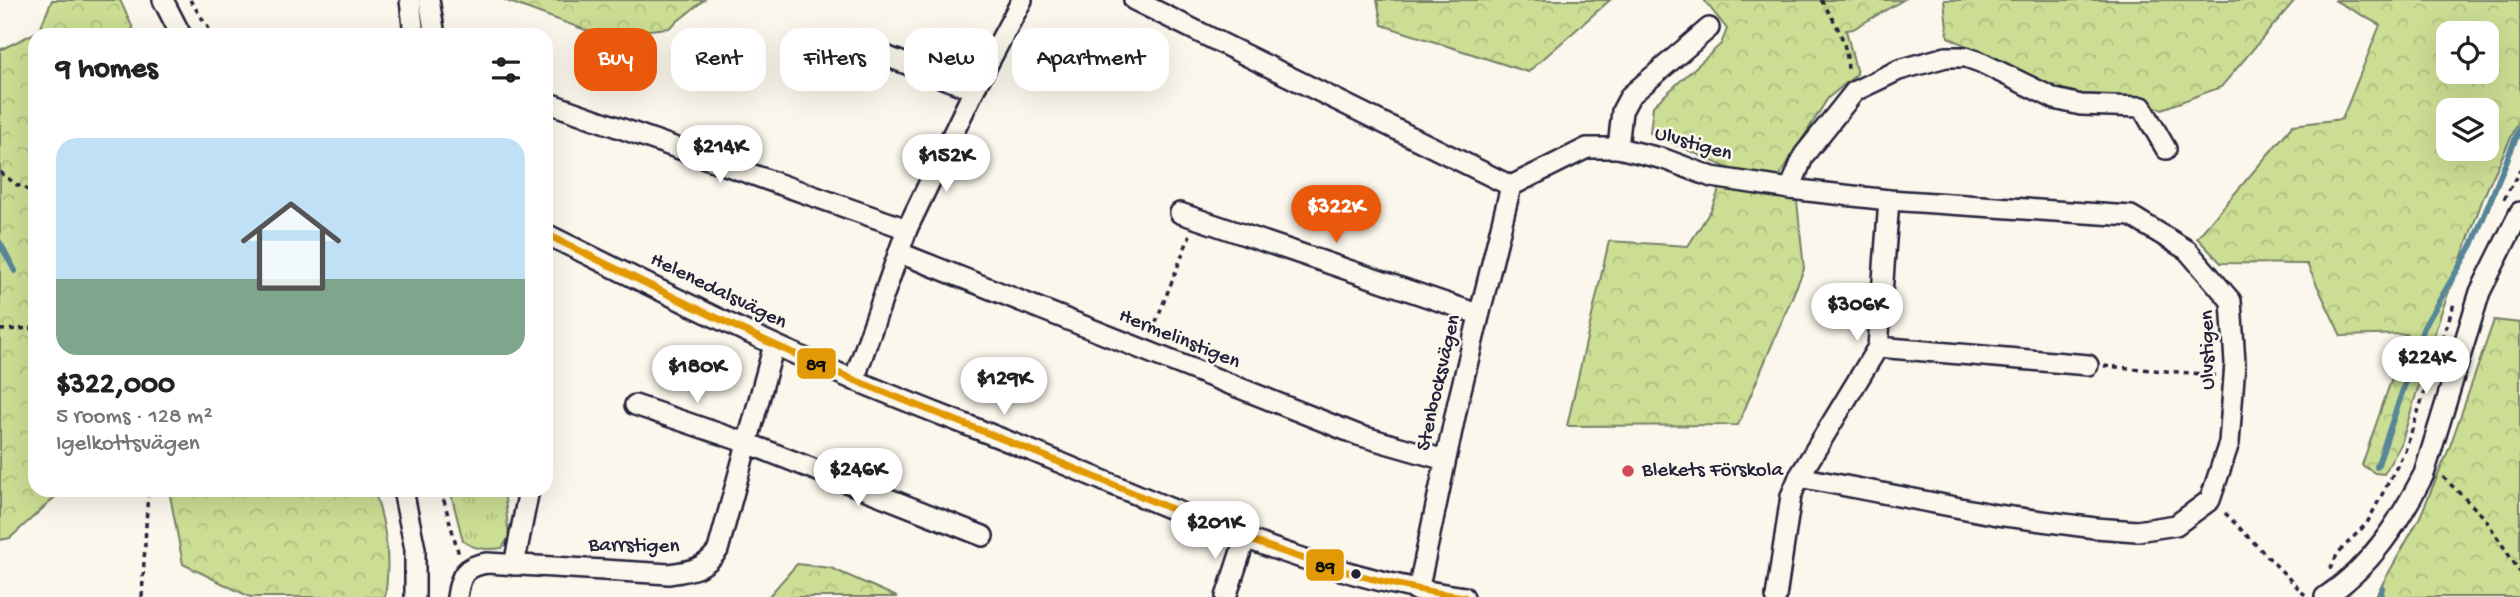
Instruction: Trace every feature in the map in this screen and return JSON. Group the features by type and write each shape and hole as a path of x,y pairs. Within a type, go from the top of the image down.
{"street":[{"path":"163,0 177,28"},
{"path":"410,0 413,28"},
{"path":"429,0 434,28"},
{"path":"998,45 1022,0"},
{"path":"1134,0 1511,186"},
{"path":"1618,148 1622,111 1630,96 1709,28"},
{"path":"1790,189 1804,155 1855,91 1899,69 1946,57 1966,57 2054,99 2091,106 2141,107 2166,149"},
{"path":"854,380 907,229 974,91"},
{"path":"553,104 907,229"},
{"name":"Ulvstigen","path":"1511,186 1587,148 1618,148 1664,159 1712,177 1790,189 1889,200 2131,216 2187,250 2231,301 2234,376 2229,443 2210,500"},
{"name":"Stenbocksvägen","path":"1419,591 1478,314 1511,186"},
{"path":"1776,597 1791,496 1799,477 1878,347 1889,200"},
{"path":"2331,593 2377,550 2424,474 2480,292 2520,212"},
{"path":"1188,215 1478,314"},
{"name":"Helenedalsvägen","path":"553,237 774,345 854,380 1245,539 1314,564 1419,591 1464,597"},
{"name":"Hermelinstigen","path":"900,253 1358,435 1445,460"},
{"name":"Barrstigen","path":"468,568 487,563 669,574 693,570 710,562 718,550 774,345"},
{"path":"1878,347 2088,365"},
{"path":"635,405 747,443 983,536"},
{"path":"1799,477 1997,515 2137,531 2176,525 2210,500"},
{"path":"404,497 415,549 415,597"},
{"path":"514,565 528,497"},
{"path":"1226,597 1245,539"},
{"path":"457,597 461,575 468,568"}],"path":[{"path":"190,0 208,28"},
{"path":"1821,0 1839,27 1848,54 1848,79 1855,91"},
{"path":"0,172 28,190"},
{"path":"1145,350 1188,215"},
{"path":"0,330 28,328"},
{"path":"2088,365 2234,376"},
{"path":"2331,593 2331,565 2367,523 2405,451"},
{"path":"2435,469 2484,517 2520,572"},
{"path":"142,597 148,497"},
{"path":"443,497 458,553 468,568"},
{"path":"2210,500 2307,597"}],"green space":[{"path":"52,0 120,0 133,28 40,28"},
{"path":"504,0 704,0 669,28 580,28"},
{"path":"1377,0 1610,0 1528,72 1382,25"},
{"path":"1704,0 1903,0 1853,29 1846,30 1857,74 1828,98 1781,173 1777,197 1797,201 1804,269 1738,425 1567,426 1609,241 1688,246 1711,210 1728,168 1650,133 1653,106 1721,44 1727,29"},
{"path":"1944,0 2295,0 2221,87 2162,109 2122,96 2082,94 2047,85 1948,37"},
{"path":"2334,0 2520,0 2520,118 2484,196 2440,316 2401,444 2384,474 2375,473 2362,465 2407,334 2341,336 2307,264 2221,263 2197,238 2293,125 2342,119 2380,25"},
{"path":"28,36 28,497 55,497 10,538 0,540 0,50"},
{"path":"2494,320 2520,323 2520,597 2375,597 2419,519 2449,449"},
{"path":"170,497 376,497 382,517 388,569 385,597 250,597 183,564"},
{"path":"452,497 505,497 509,537 502,548 482,549 463,541"},
{"path":"797,564 831,568 897,597 768,597"}],"waterway":[{"path":"2377,467 2424,327 2472,245 2520,128"},
{"path":"0,243 15,271"},
{"path":"2380,597 2382,588"}],"transit line":[{"name":"89","path":"553,237 813,362 1254,542 1357,575 1464,597"}],"place":[{"name":"Blekets Förskola","path":"1628,471"}]}
